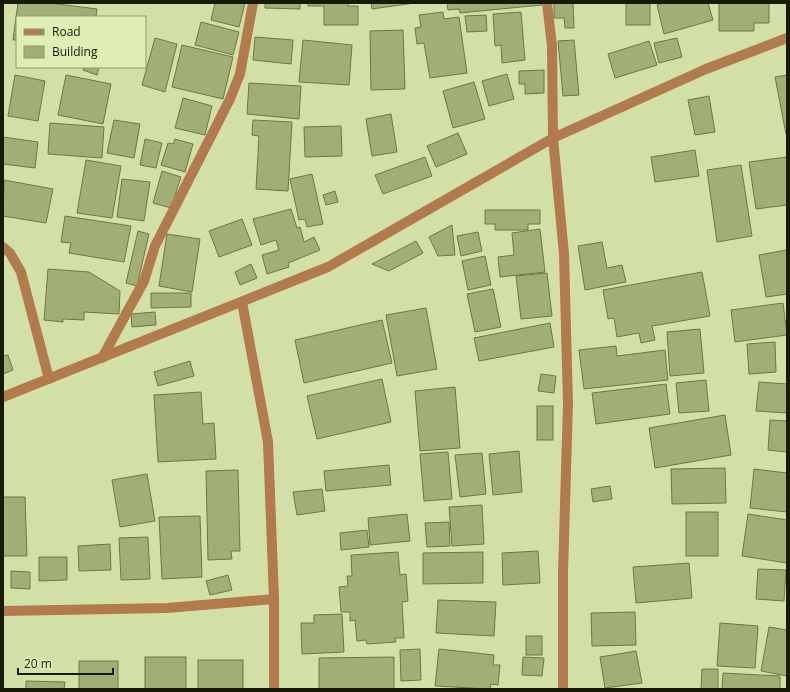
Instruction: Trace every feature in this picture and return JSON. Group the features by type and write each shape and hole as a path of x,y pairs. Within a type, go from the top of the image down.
{"street":[{"path":"102,358 144,281 155,246 230,99 240,74 253,3"},
{"path":"547,3 552,46 553,138 564,254 568,403 563,573 563,689"},
{"path":"3,397 328,267 553,138 706,69 787,38"},
{"path":"3,247 10,253 21,272 48,379"},
{"path":"242,302 268,442 274,599 274,689"},
{"path":"3,611 167,608 274,599"}],"building":[{"path":"18,3 50,3 97,9 96,16 16,16"},
{"path":"215,3 245,3 239,27 211,20"},
{"path":"265,3 300,3 300,9 265,8"},
{"path":"308,3 348,3 348,6 358,6 358,25 324,25 324,6 308,6"},
{"path":"371,3 415,3 372,9"},
{"path":"447,3 542,3 542,5 460,13 459,9 448,10"},
{"path":"554,3 573,3 574,28 565,28 564,18 554,18"},
{"path":"626,3 650,3 650,25 626,25"},
{"path":"664,3 708,3 713,20 664,34 657,5"},
{"path":"719,3 769,3 769,23 754,23 754,31 719,31"},
{"path":"443,12 444,19 459,17 467,73 430,78 424,43 417,44 415,28 421,27 419,15"},
{"path":"521,12 525,60 502,63 501,45 495,46 493,14"},
{"path":"486,15 487,31 467,32 465,16"},
{"path":"16,18 16,40 13,40"},
{"path":"201,22 239,32 233,55 195,45"},
{"path":"403,30 405,89 371,90 370,31"},
{"path":"255,37 293,40 291,64 253,60"},
{"path":"155,38 177,44 165,92 142,85"},
{"path":"677,38 682,57 659,63 654,43"},
{"path":"303,40 352,45 349,85 299,82"},
{"path":"574,40 579,95 563,96 558,41"},
{"path":"649,41 657,65 615,78 608,54"},
{"path":"182,45 233,57 223,99 172,87"},
{"path":"84,68 99,68 97,75 83,70"},
{"path":"544,70 544,93 525,94 525,84 519,84 519,71"},
{"path":"507,74 514,99 489,106 482,81"},
{"path":"15,75 45,81 38,121 8,116"},
{"path":"66,75 111,84 103,124 58,115"},
{"path":"787,75 787,134 786,134 775,77"},
{"path":"474,82 485,119 453,128 443,91"},
{"path":"249,83 301,86 299,119 247,114"},
{"path":"709,96 715,132 695,135 688,100"},
{"path":"183,98 212,106 205,135 175,128"},
{"path":"391,114 397,152 372,156 366,119"},
{"path":"114,120 140,124 134,158 107,153"},
{"path":"253,120 292,122 288,191 256,189 259,136 252,135"},
{"path":"50,123 104,127 102,158 48,154"},
{"path":"341,126 342,156 305,157 304,127"},
{"path":"458,133 467,154 436,167 427,146"},
{"path":"3,137 38,142 35,168 3,164"},
{"path":"145,139 162,143 156,168 140,165"},
{"path":"175,139 193,144 185,172 161,165 168,143 173,144"},
{"path":"695,150 699,176 655,182 651,157"},
{"path":"425,157 432,176 383,194 375,175"},
{"path":"787,157 787,205 756,209 749,162"},
{"path":"86,160 121,166 112,218 77,213"},
{"path":"741,165 752,236 717,242 707,170"},
{"path":"162,171 181,177 171,208 153,203"},
{"path":"312,174 323,224 307,227 305,219 299,220 290,179"},
{"path":"122,179 150,182 144,221 117,217"},
{"path":"4,180 53,189 46,223 3,216"},
{"path":"335,191 338,202 326,205 323,195"},
{"path":"291,209 297,228 300,227 304,242 314,237 320,250 288,263 289,267 267,274 262,255 279,250 276,240 261,245 253,219"},
{"path":"485,210 540,210 540,224 528,224 528,230 495,230 495,224 485,224"},
{"path":"65,216 131,226 124,262 69,253 71,243 61,242"},
{"path":"242,219 252,245 219,257 209,231"},
{"path":"452,225 455,255 438,256 429,237"},
{"path":"540,229 545,272 500,277 498,257 514,255 512,233"},
{"path":"138,231 149,234 137,286 126,283"},
{"path":"478,232 482,251 461,256 457,236"},
{"path":"167,234 200,239 192,292 159,286"},
{"path":"416,241 423,253 389,271 372,264"},
{"path":"602,242 607,268 622,265 626,282 585,290 578,246"},
{"path":"787,250 787,294 766,297 759,255"},
{"path":"485,256 491,285 468,290 462,261"},
{"path":"251,264 257,278 240,285 235,272"},
{"path":"48,269 89,272 120,291 119,314 84,312 84,320 63,319 63,322 44,320"},
{"path":"702,272 710,316 652,326 655,340 641,343 639,333 617,337 614,318 608,319 603,290"},
{"path":"547,273 552,316 521,319 516,276"},
{"path":"493,289 501,327 475,332 467,294"},
{"path":"151,293 191,293 191,307 151,308"},
{"path":"783,303 787,335 735,342 731,310"},
{"path":"426,308 437,369 397,376 386,315"},
{"path":"155,312 156,325 132,327 131,314"},
{"path":"382,320 392,363 304,383 295,340"},
{"path":"550,323 554,347 479,361 474,338"},
{"path":"700,329 704,373 670,376 667,332"},
{"path":"775,342 776,372 749,374 747,344"},
{"path":"616,346 617,356 665,350 668,380 584,389 579,350"},
{"path":"8,355 13,370 3,374 3,356"},
{"path":"190,361 194,376 158,386 154,372"},
{"path":"541,374 556,376 554,393 538,391"},
{"path":"382,379 391,422 317,439 307,396"},
{"path":"706,380 709,411 679,413 676,383"},
{"path":"759,382 787,384 787,413 756,411"},
{"path":"666,384 670,414 596,424 592,393"},
{"path":"455,387 460,448 420,451 415,391"},
{"path":"201,392 203,424 214,423 216,459 158,462 154,395"},
{"path":"537,406 553,406 553,440 537,440"},
{"path":"725,415 731,455 655,468 649,428"},
{"path":"770,420 787,421 787,452 768,450"},
{"path":"519,451 522,492 493,495 489,454"},
{"path":"448,452 452,499 424,501 420,454"},
{"path":"482,453 486,494 460,497 455,455"},
{"path":"389,465 391,485 326,491 324,471"},
{"path":"725,468 726,503 672,504 671,469"},
{"path":"754,469 787,473 787,512 750,508"},
{"path":"238,470 240,551 231,551 232,559 208,560 206,471"},
{"path":"147,474 155,521 120,527 112,480"},
{"path":"610,486 612,499 593,502 591,489"},
{"path":"322,489 325,511 297,515 293,492"},
{"path":"3,497 25,497 27,556 3,556"},
{"path":"482,505 484,544 452,546 449,507"},
{"path":"686,512 718,512 718,556 686,556"},
{"path":"407,514 410,541 370,545 368,518"},
{"path":"748,514 787,520 787,563 742,556"},
{"path":"200,516 202,577 162,579 159,517"},
{"path":"449,522 450,546 427,547 425,523"},
{"path":"367,530 369,547 341,550 340,533"},
{"path":"148,537 150,579 121,580 119,538"},
{"path":"110,544 111,570 79,571 78,546"},
{"path":"538,551 540,583 503,585 502,553"},
{"path":"398,552 400,575 406,574 408,601 402,602 404,638 395,638 396,642 367,644 366,640 357,641 355,620 350,621 350,612 341,612 339,587 348,586 347,576 352,576 351,555"},
{"path":"483,552 483,583 423,584 423,553"},
{"path":"39,557 67,557 67,580 39,581"},
{"path":"689,563 692,598 636,603 633,567"},
{"path":"758,569 786,570 784,601 756,599"},
{"path":"11,571 30,572 30,589 11,588"},
{"path":"228,575 232,590 210,595 206,581"},
{"path":"438,600 496,602 494,636 436,633"},
{"path":"635,612 636,645 592,646 591,613"},
{"path":"342,614 344,652 302,654 301,623 314,623 314,615"},
{"path":"720,623 758,626 755,668 717,666"},
{"path":"769,627 787,630 787,676 761,671"},
{"path":"526,636 542,636 542,655 526,655"},
{"path":"420,649 421,680 401,681 400,650"},
{"path":"439,649 494,655 493,665 500,665 498,685 491,684 490,689 435,686"},
{"path":"636,651 642,683 605,688 600,657"},
{"path":"145,657 186,657 186,689 145,689"},
{"path":"394,657 394,689 319,689 319,658"},
{"path":"523,657 544,658 542,676 522,675"},
{"path":"198,660 243,660 243,689 198,689"},
{"path":"79,661 118,661 118,689 79,689"},
{"path":"702,669 718,669 718,689 701,689"},
{"path":"723,673 780,676 780,689 722,689"},
{"path":"26,681 65,682 64,689 26,689"}]}
